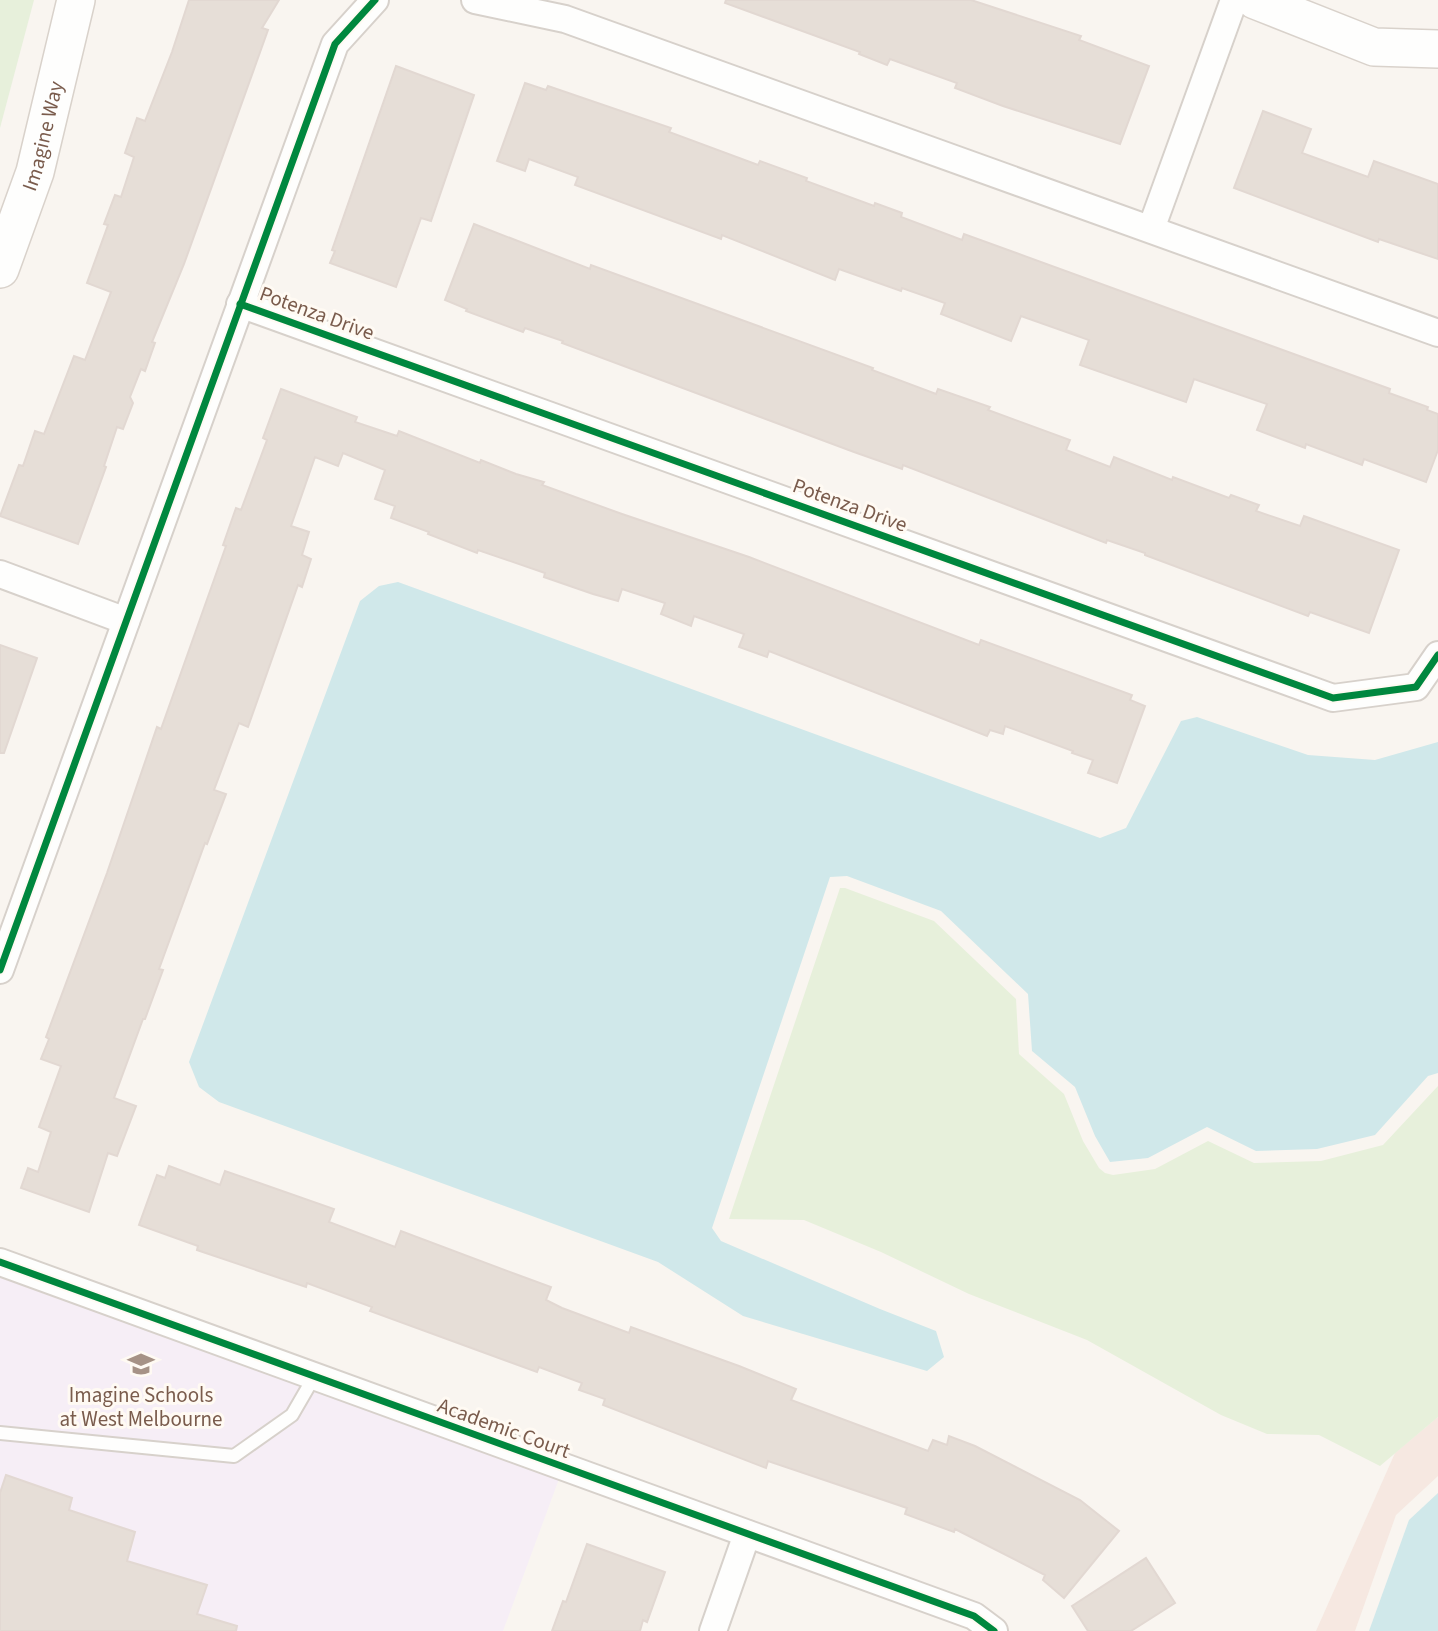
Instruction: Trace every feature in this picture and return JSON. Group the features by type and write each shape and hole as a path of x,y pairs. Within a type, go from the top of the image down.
{"street":[{"name":"Imagine Way","path":"0,269 35,172 76,0"},
{"name":"Potenza Drive","path":"0,970 335,44 375,0"},
{"path":"475,0 561,17 1438,333"},
{"path":"1151,229 1234,0"},
{"path":"1255,0 1374,47 1438,49"},
{"name":"Potenza Drive","path":"240,304 1333,698 1416,687 1438,655"},
{"path":"0,574 126,621"},
{"name":"Academic Court","path":"0,1262 974,1616 994,1631"},
{"path":"713,1631 747,1534"}],"lane":[{"path":"0,1433 234,1456 292,1415 314,1377"}],"shaded area":[{"name":"Imagine Schools at West Melbourne","path":"0,1260 563,1468 503,1631 0,1631"},
{"path":"1438,1417 1438,1476 1396,1515 1355,1631 1316,1631 1395,1453"}],"green space":[{"path":"0,0 34,0 0,128"},
{"path":"840,888 934,921 1016,999 1019,1054 1064,1094 1083,1141 1099,1168 1105,1173 1113,1175 1155,1169 1208,1141 1254,1163 1321,1161 1383,1145 1438,1086 1438,1417 1380,1466 1319,1435 1267,1434 1221,1415 1087,1340 969,1294 881,1252 804,1220 729,1219"}],"water":[{"path":"398,582 1100,838 1126,828 1181,721 1197,717 1308,755 1375,760 1438,742 1438,1073 1428,1076 1375,1135 1317,1149 1256,1151 1207,1127 1148,1158 1110,1162 1095,1136 1075,1087 1032,1051 1028,994 941,911 847,876 830,877 712,1228 721,1241 936,1331 944,1357 927,1371 743,1316 658,1262 219,1102 199,1087 189,1062 360,601 379,586"},
{"path":"1438,1493 1438,1631 1369,1631 1409,1520"}],"building":[{"path":"189,0 279,0 262,28 268,30 184,264 152,342 155,343 145,371 141,369 130,397 133,403 123,429 117,427 104,466 106,467 78,544 0,516 19,465 23,466 35,431 44,434 74,356 85,360 111,292 87,283 108,225 104,224 115,195 121,197 134,157 125,153 137,118 145,121"},
{"path":"726,0 971,0 1081,36 1079,40 1149,66 1120,144 1003,106 955,88 957,83 890,59 887,65 859,54 860,52 725,3"},
{"path":"396,66 474,95 431,221 421,218 396,287 330,263 335,251 332,250"},
{"path":"525,83 546,90 548,86 671,128 669,132 758,165 760,161 874,206 875,203 902,213 901,217 962,240 964,234 1390,389 1389,393 1428,407 1427,410 1438,414 1438,450 1426,482 1364,459 1362,465 1306,444 1305,448 1257,430 1267,404 1194,379 1186,402 1080,365 1089,340 1021,316 1011,341 941,314 945,303 839,269 835,280 722,235 721,239 575,185 578,177 529,159 525,171 497,161"},
{"path":"1263,111 1311,129 1302,153 1368,177 1374,161 1438,184 1438,259 1379,239 1378,242 1234,188"},
{"path":"474,224 590,269 591,265 873,368 872,370 936,394 938,389 990,407 988,410 1070,440 1066,450 1110,467 1114,457 1172,480 1173,477 1229,498 1231,495 1259,505 1256,511 1300,526 1304,516 1399,550 1369,633 1310,612 1308,616 1145,553 1107,540 1106,543 903,465 902,469 854,452 562,343 563,341 525,328 523,332 466,311 467,309 445,300"},
{"path":"281,389 357,417 355,422 397,436 399,431 480,463 481,460 544,482 542,485 749,557 979,645 981,640 1132,695 1130,700 1145,706 1117,783 1088,773 1093,760 1005,726 1003,734 990,730 987,736 769,651 767,657 739,647 744,634 694,616 691,626 661,614 665,603 622,589 618,601 593,594 544,577 545,573 478,550 477,553 428,534 429,532 391,518 395,506 375,499 385,470 343,453 338,466 315,457 291,526 309,532 302,555 311,559 302,587 298,585 248,727 239,723 214,790 226,794 207,844 205,843 159,969 163,970 114,1098 136,1106 117,1156 108,1153 89,1212 21,1188 28,1168 38,1172 51,1132 39,1127 61,1066 41,1059 49,1039 46,1037 107,873 157,727 161,729 226,546 223,545 236,508 241,510 267,440 263,438"},
{"path":"0,645 37,658 4,753 0,753"},
{"path":"169,1166 220,1185 225,1171 334,1209 329,1222 395,1247 401,1231 551,1287 546,1300 562,1308 629,1333 631,1327 739,1366 796,1389 791,1400 928,1451 933,1440 947,1445 949,1436 975,1446 1080,1500 1119,1531 1064,1598 1043,1580 1045,1575 955,1529 954,1532 905,1514 907,1508 768,1461 766,1468 603,1405 605,1399 579,1390 582,1383 539,1367 537,1372 370,1311 372,1307 307,1283 306,1287 197,1250 198,1246 139,1225 157,1175 165,1178"},
{"path":"6,1475 72,1498 69,1510 135,1532 127,1561 207,1585 197,1614 237,1626 236,1631 0,1631 0,1493"},
{"path":"587,1544 665,1572 647,1622 643,1620 640,1631 552,1631 563,1601 566,1602"},
{"path":"1146,1558 1175,1603 1131,1631 1088,1631 1072,1606"}],"cycle path":[{"path":"0,970 335,44 375,0"},
{"path":"240,304 1333,698 1416,687 1438,655"},
{"path":"0,1262 974,1616 994,1631"}],"place":[{"name":"Imagine Schools at West Melbourne","path":"141,1364"}]}
